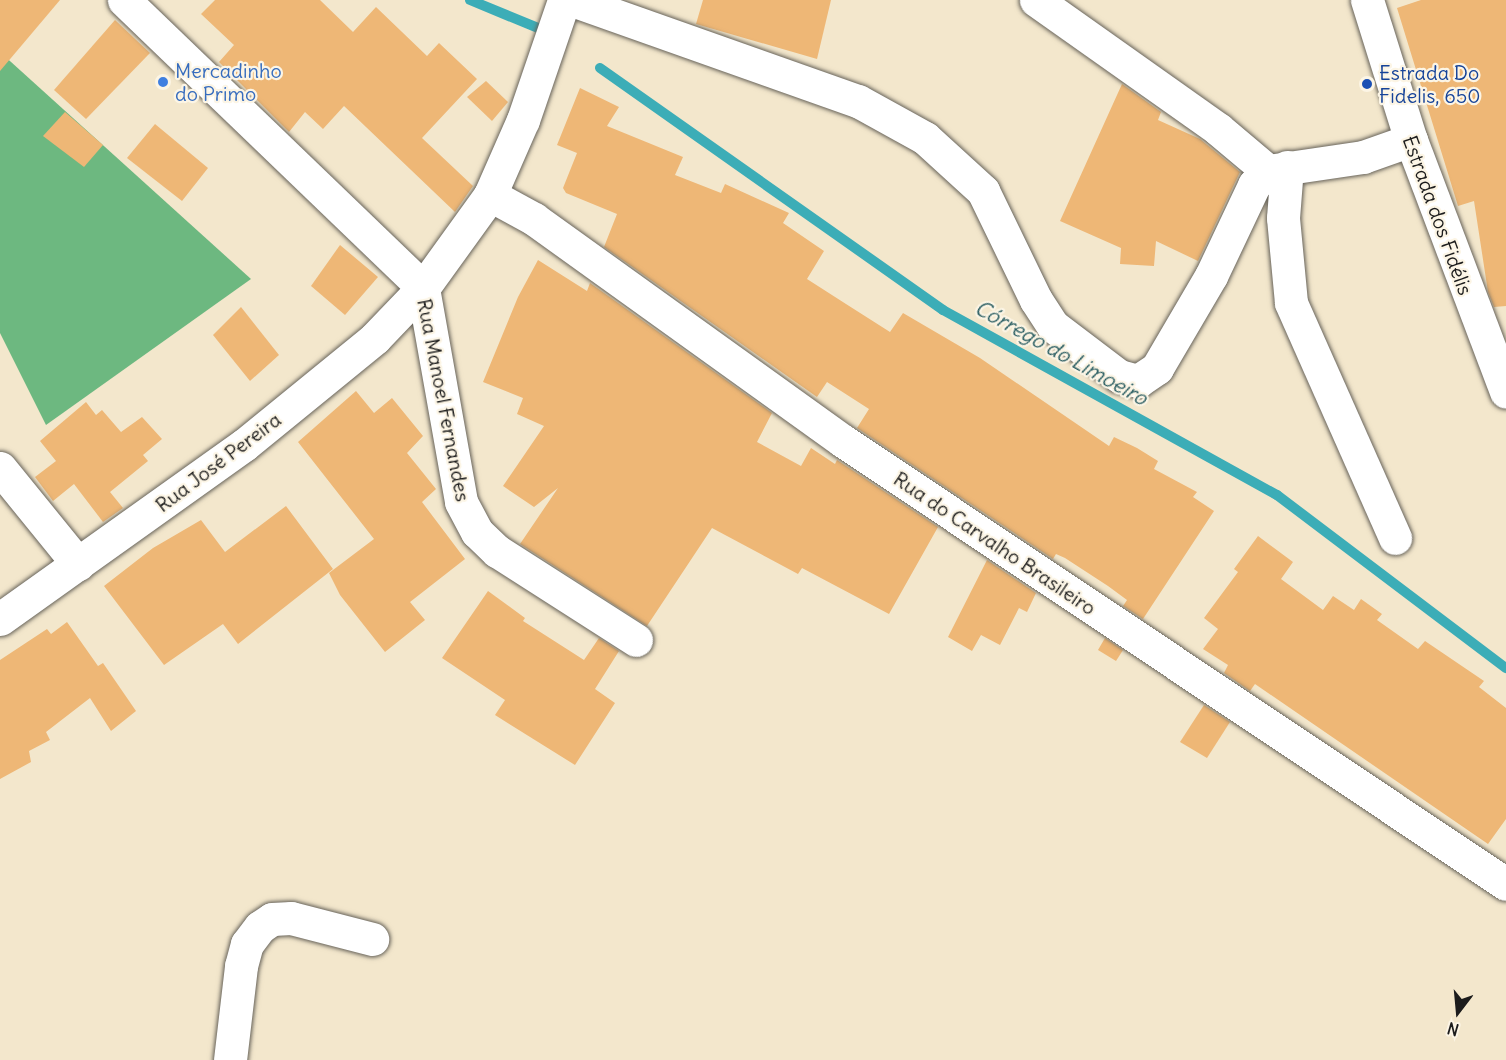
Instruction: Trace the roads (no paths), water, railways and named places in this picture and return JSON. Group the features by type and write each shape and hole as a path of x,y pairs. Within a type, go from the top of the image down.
{"street":[{"path":"124,0 423,288"},
{"path":"1036,0 1277,169 1291,303 1395,538"},
{"name":"Estrada dos Fidélis","path":"1367,0 1411,141 1506,392"},
{"path":"564,7 858,101 925,138 983,190 1036,300 1053,326 1119,376 1138,381 1157,368 1211,276 1254,185 1277,169 1363,157 1411,141"},
{"name":"Rua José Pereira","path":"0,620 244,445 375,338 423,288 490,195 524,120 539,72 564,7"},
{"name":"Rua do Carvalho Brasileiro","path":"490,195 534,219 843,441 1506,884"},
{"name":"Rua Manoel Fernandes","path":"423,288 461,502 477,532 497,551 636,640"},
{"path":"0,468 78,564"},
{"path":"230,1060 241,966 247,944 260,927 272,919 291,918 372,939"}],"waterway":[{"name":"Córrego do Limoeiro","path":"470,0 538,28"},
{"name":"Córrego do Limoeiro","path":"600,68 943,310 1277,495 1506,668"}],"place":[{"name":"Mercadinho do Primo","path":"163,82"},
{"name":"Estrada Do Fidelis, 650","path":"1367,84"}]}
